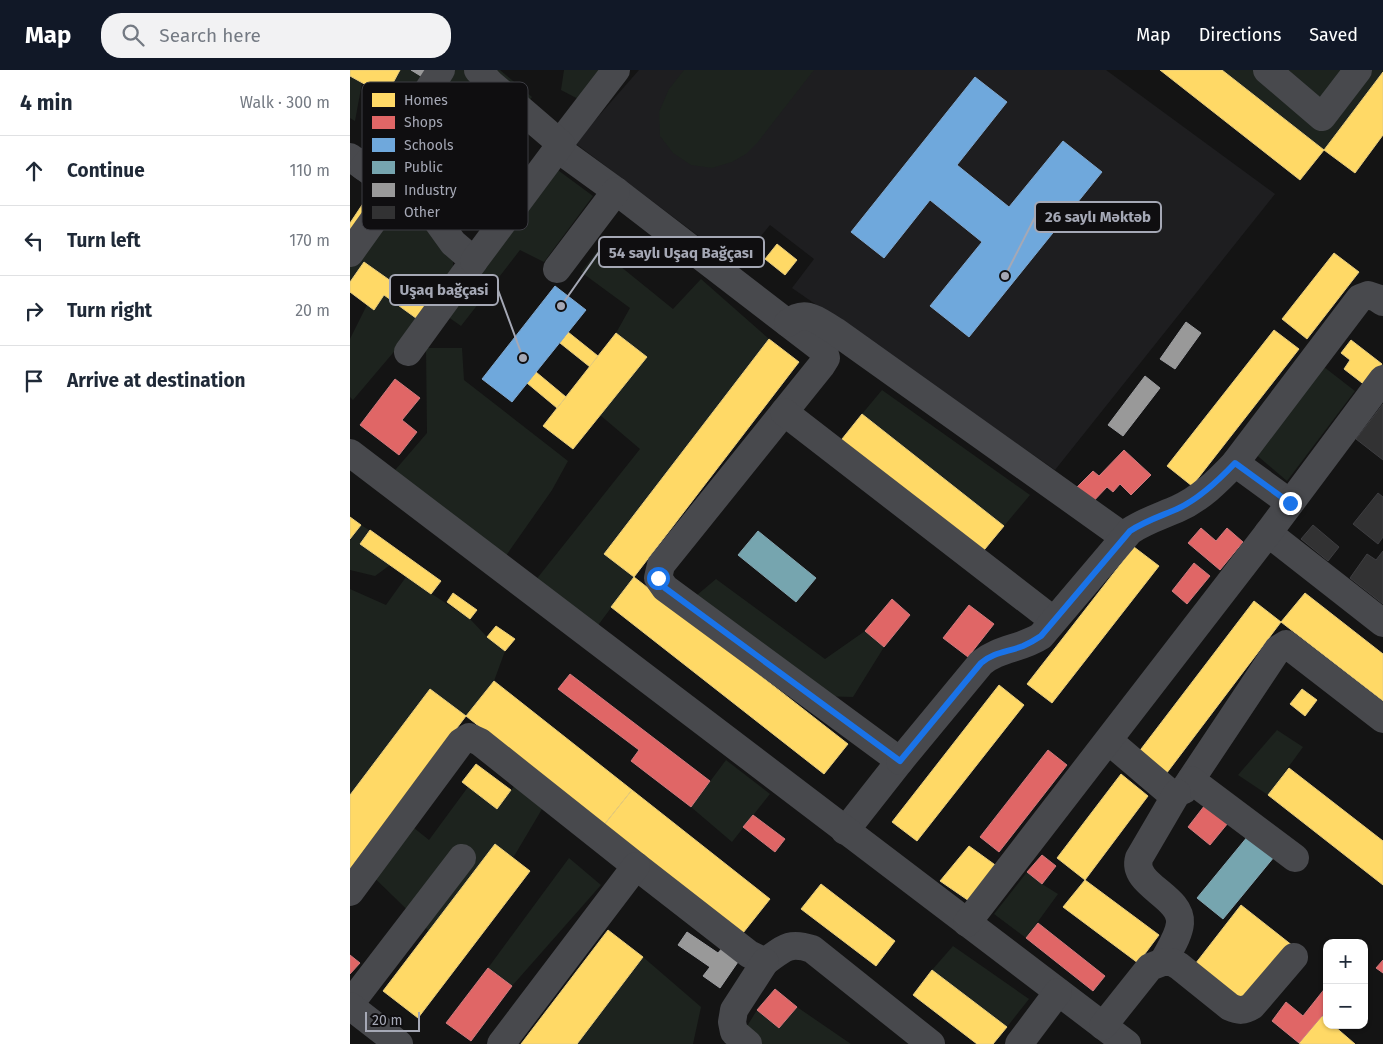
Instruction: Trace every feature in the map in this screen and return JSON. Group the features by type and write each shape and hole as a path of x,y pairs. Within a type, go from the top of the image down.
{"street":[{"path":"433,82 441,70"},
{"path":"478,70 489,82"},
{"path":"528,189 562,144 566,134 616,70"},
{"path":"1267,70 1322,117 1358,70"},
{"path":"528,115 562,144 565,154 824,351 826,358 661,565 658,578 665,588 900,761"},
{"path":"557,269 616,191"},
{"path":"350,252 366,230"},
{"path":"443,230 453,243 474,261"},
{"path":"408,352 497,230"},
{"path":"845,831 981,663 989,656 1022,646 1041,636 1124,537 1143,522 1178,509 1212,486 1235,463 1360,298 1368,295 1383,302"},
{"path":"788,323 796,316 809,316 834,331 1124,537"},
{"path":"967,923 1109,741 1383,379"},
{"path":"784,412 1053,620"},
{"path":"350,454 1127,1044"},
{"path":"1235,463 1290,503"},
{"path":"1268,533 1383,622"},
{"path":"1164,962 1177,934 1180,922 1179,916 1176,909 1166,898 1138,871 1137,864 1139,858 1184,786 1278,649 1286,644 1383,720"},
{"path":"350,892 461,742 469,737 480,742 749,954 765,962"},
{"path":"1109,741 1169,792 1184,786"},
{"path":"1184,786 1295,858"},
{"path":"399,1044 350,1005 462,858"},
{"path":"501,1044 636,866"},
{"path":"748,1044 734,1032 734,1010 765,962 787,947 798,944 812,949 931,1044"},
{"path":"1103,1026 1150,967 1164,962 1172,962 1230,1007 1238,1011 1246,1010 1252,1006 1294,957"},
{"path":"1019,1044 1058,992"}],"shaded area":[{"path":"400,70 500,70 514,82 394,82"},
{"path":"564,70 606,70 582,101 561,90"},
{"path":"639,70 1106,70 1275,194 1055,470 792,288 814,259 770,225 737,265 575,143"},
{"path":"684,70 814,70 758,142 746,154 732,162 712,168 691,165 673,153 660,136 659,112 669,89"},
{"path":"1222,70 1383,70 1383,72 1324,150"},
{"path":"350,76 362,83 355,121 350,118"},
{"path":"528,94 532,97 528,102"},
{"path":"551,165 593,196 544,262 520,250 461,326 444,314 504,230 528,230 528,197"},
{"path":"364,230 428,230 453,253 453,272 429,308 365,262 350,282 350,250"},
{"path":"599,249 673,309 701,279 769,339 604,553 634,577 596,628 535,581 640,449 600,415 647,357 616,333 630,308 581,272"},
{"path":"384,295 420,321 353,400 350,397 350,339 367,305 374,309"},
{"path":"426,348 462,348 464,380 568,461 552,490 503,560 390,476 427,433"},
{"path":"1315,360 1355,391 1287,481 1253,452"},
{"path":"882,390 1030,495 1004,526 862,414"},
{"path":"361,525 369,530 360,544 390,565 375,576 350,570 350,539"},
{"path":"406,577 470,619 487,637 505,651 494,681 466,716 350,795 350,589 386,605"},
{"path":"716,579 825,659 865,631 884,647 853,697 785,695 678,611"},
{"path":"1277,730 1303,747 1268,795 1238,775"},
{"path":"726,760 770,794 732,842 691,807"},
{"path":"515,785 545,804 513,858 495,844 429,931 356,860 393,811 429,840 468,787 497,809"},
{"path":"569,858 601,885 512,986 488,968"},
{"path":"1027,872 1058,894 1026,938 994,914"},
{"path":"953,946 1029,999 1007,1027 932,970"},
{"path":"643,957 701,1007 693,1044 577,1044"},
{"path":"797,1007 851,1044 736,1044 757,1010 779,1028"}],"building: Homes":[{"path":"350,70 400,70 394,82 362,83 350,76"},
{"path":"1160,70 1222,70 1324,150 1300,180"},
{"path":"1383,72 1383,135 1355,173 1324,150"},
{"path":"362,205 362,230 364,230 350,250 350,223"},
{"path":"777,244 797,260 785,275 765,259"},
{"path":"1334,253 1359,272 1307,339 1282,319"},
{"path":"364,262 429,308 420,321 384,295 374,310 350,292 350,282"},
{"path":"1274,330 1299,349 1192,486 1167,466"},
{"path":"568,332 598,356 590,367 560,343"},
{"path":"616,333 647,357 573,449 543,426"},
{"path":"769,339 799,362 634,577 604,554"},
{"path":"1351,340 1382,364 1366,386 1344,369 1350,360 1341,353"},
{"path":"536,372 566,397 557,408 527,383"},
{"path":"862,414 1004,526 980,555 838,444"},
{"path":"350,517 361,525 350,539"},
{"path":"370,530 441,581 431,594 360,544"},
{"path":"1134,547 1159,566 1052,703 1027,684"},
{"path":"634,577 848,744 824,774 611,607"},
{"path":"453,593 477,610 470,619 447,602"},
{"path":"1305,593 1383,654 1383,701 1281,622"},
{"path":"1254,601 1281,622 1166,774 1138,753"},
{"path":"496,626 515,639 505,651 487,637"},
{"path":"494,681 632,790 604,825 466,716"},
{"path":"999,685 1024,705 917,841 892,822"},
{"path":"430,689 466,716 350,869 350,795"},
{"path":"1302,689 1317,700 1305,716 1290,704"},
{"path":"476,764 511,790 497,809 462,782"},
{"path":"1289,768 1383,841 1383,885 1268,795"},
{"path":"1121,774 1148,796 1085,880 1057,858"},
{"path":"632,790 770,899 743,933 604,825"},
{"path":"495,844 530,871 418,1018 383,991"},
{"path":"969,846 998,867 972,903 940,881"},
{"path":"1085,880 1159,935 1138,963 1063,907"},
{"path":"821,884 895,941 876,966 801,909"},
{"path":"1241,905 1293,946 1244,1008 1192,968"},
{"path":"608,930 643,957 577,1044 521,1044"},
{"path":"932,970 1007,1027 993,1044 977,1044 913,995"},
{"path":"1321,1015 1323,1017 1323,1029 1338,1029 1355,1044 1301,1044 1299,1043"}],"building: Shops":[{"path":"395,379 420,398 402,420 417,432 399,455 360,425"},
{"path":"1124,450 1151,475 1131,495 1120,484 1113,492 1107,487 1089,506 1073,491 1093,471 1099,476"},
{"path":"1201,528 1216,541 1227,528 1243,542 1220,570 1188,543"},
{"path":"1194,563 1210,576 1187,604 1172,591"},
{"path":"892,599 910,615 884,647 865,631"},
{"path":"969,605 994,624 968,657 943,638"},
{"path":"570,674 710,781 691,807 631,761 639,750 558,689"},
{"path":"1048,750 1067,765 999,852 980,837"},
{"path":"1205,805 1228,823 1210,845 1188,827"},
{"path":"753,815 785,839 775,852 743,827"},
{"path":"1042,855 1056,866 1042,884 1027,872"},
{"path":"1038,923 1105,976 1093,991 1026,938"},
{"path":"350,955 360,963 350,974"},
{"path":"1383,960 1383,973 1376,968"},
{"path":"488,968 512,986 471,1041 446,1023"},
{"path":"775,989 797,1007 779,1028 757,1010"},
{"path":"1323,991 1323,1015 1299,1043 1272,1021 1286,1002 1303,1016"}],"building: Schools":[{"path":"975,77 1007,102 957,165 1009,207 1063,141 1102,172 969,337 930,306 982,242 930,200 884,258 851,232"},
{"path":"555,286 586,310 512,402 482,379"}],"building: Public":[{"path":"758,531 816,578 796,602 738,555"},
{"path":"1248,836 1274,857 1223,919 1197,898"}],"building: Industry":[{"path":"411,70 429,70 424,78"},
{"path":"1186,322 1201,333 1175,369 1160,359"},
{"path":"1145,376 1160,388 1123,436 1108,425"},
{"path":"687,932 718,953 723,947 740,959 720,988 703,976 710,967 678,945"}],"building: Other":[{"path":"1383,404 1383,460 1356,439"},
{"path":"1378,493 1383,497 1383,537 1378,544 1353,524"},
{"path":"1313,525 1339,547 1328,561 1301,539"},
{"path":"1383,551 1383,604 1350,578 1367,554 1376,560"}],"place":[{"name":"26 saylı Məktəb","path":"1005,276"},
{"name":"54 saylı Uşaq Bağçası","path":"561,306"},
{"name":"Uşaq bağçasi","path":"523,358"}],"route":[{"path":"658,578 665,588 900,761 981,663 989,656 1022,646 1041,636 1124,537 1143,522 1178,509 1192,501 1212,486 1235,463 1290,503"}]}
